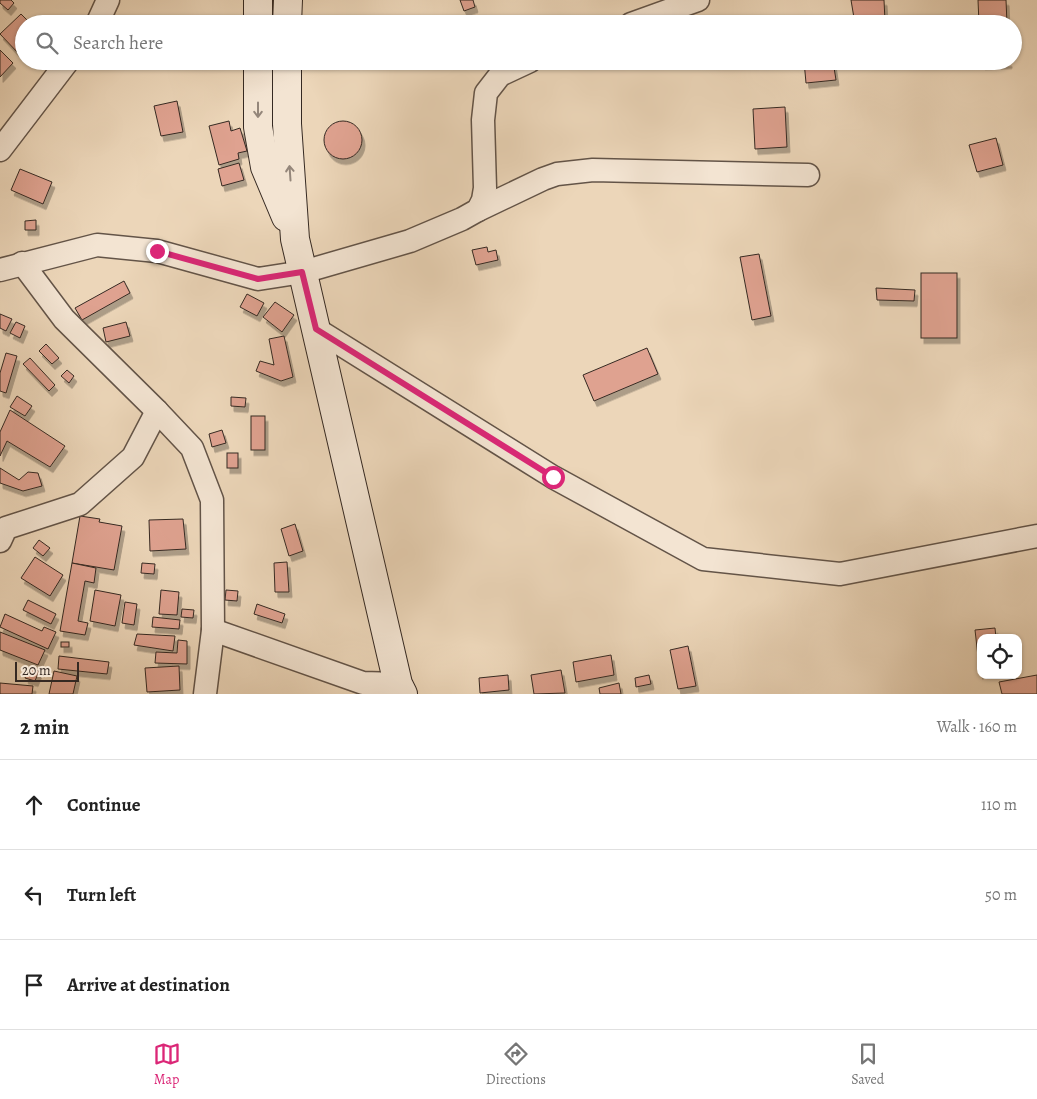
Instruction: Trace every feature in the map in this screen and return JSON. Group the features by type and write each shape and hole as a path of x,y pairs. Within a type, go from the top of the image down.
{"main road":[{"path":"258,0 258,15"},
{"path":"287,15 288,0"},
{"path":"258,70 258,127 265,167 295,239"},
{"path":"287,70 287,124 295,239 401,689"}],"street":[{"path":"101,15 108,0"},
{"path":"656,15 698,0"},
{"path":"0,150 61,70"},
{"path":"478,210 483,200 485,188 483,120 486,93 500,75 511,70"},
{"path":"0,270 97,245 157,251 258,279 302,272 410,241 462,219 543,179 572,172 593,170 808,175"},
{"path":"22,263 64,319 192,448 212,500 213,630 205,694"},
{"path":"316,329 553,477 703,559 840,574 1037,536"},
{"path":"2,532 80,504 133,457 157,411"},
{"path":"213,630 363,683 401,689"}],"building":[{"path":"0,0 11,0 14,3 8,10 0,3"},
{"path":"460,0 473,0 475,7 464,11"},
{"path":"851,0 884,0 885,15 854,15"},
{"path":"978,0 1006,0 1007,15 979,15"},
{"path":"15,20 15,50 0,34"},
{"path":"0,50 13,63 0,77"},
{"path":"805,70 834,70 836,80 806,83"},
{"path":"177,101 183,132 161,136 154,106"},
{"path":"785,107 787,147 755,149 753,109"},
{"path":"229,121 231,131 240,128 247,151 238,153 239,159 219,165 209,126"},
{"path":"343,121 350,122 356,127 361,133 361,147 356,153 350,158 343,159 336,158 330,153 325,147 324,140 325,133 330,127 336,122"},
{"path":"996,138 1003,165 977,172 969,145"},
{"path":"239,163 244,180 222,186 218,169"},
{"path":"20,169 52,182 43,204 11,190"},
{"path":"36,220 36,230 25,230 25,221"},
{"path":"487,247 488,252 496,250 498,260 476,265 472,250"},
{"path":"759,254 771,316 752,320 740,257"},
{"path":"921,273 957,273 957,338 921,338"},
{"path":"124,281 130,293 82,320 75,308"},
{"path":"876,288 915,290 914,301 877,300"},
{"path":"247,294 264,303 257,316 240,307"},
{"path":"275,302 294,315 282,332 263,317"},
{"path":"0,314 12,319 6,331 0,328"},
{"path":"16,322 25,326 20,338 10,333"},
{"path":"126,322 130,336 106,342 103,328"},
{"path":"284,336 293,377 281,381 256,371 260,361 274,365 269,339"},
{"path":"46,344 59,358 52,364 39,351"},
{"path":"647,348 658,374 594,401 583,375"},
{"path":"6,353 17,356 6,393 0,391 0,373"},
{"path":"30,358 55,385 49,391 23,364"},
{"path":"67,370 74,376 69,383 61,376"},
{"path":"17,396 32,406 25,416 10,407"},
{"path":"231,397 246,398 245,407 231,406"},
{"path":"10,410 65,446 50,467 7,441 0,456 0,432"},
{"path":"251,416 265,416 265,450 251,450"},
{"path":"222,430 226,443 212,447 209,434"},
{"path":"227,453 238,453 238,468 227,468"},
{"path":"0,468 19,480 28,472 38,473 42,486 23,491 0,483"},
{"path":"80,516 100,519 99,522 122,526 114,570 72,563"},
{"path":"183,519 186,549 150,551 149,520"},
{"path":"295,524 303,551 289,556 281,529"},
{"path":"39,540 50,548 43,556 33,548"},
{"path":"35,557 63,575 50,596 21,578"},
{"path":"287,562 289,592 275,592 274,563"},
{"path":"72,563 96,568 94,583 85,581 78,621 88,623 85,635 60,631"},
{"path":"142,563 155,564 154,574 141,573"},
{"path":"95,590 121,595 115,626 90,621"},
{"path":"161,590 179,592 177,615 159,614"},
{"path":"226,590 238,591 237,601 225,600"},
{"path":"28,600 56,614 51,624 23,610"},
{"path":"125,602 137,604 134,625 122,623"},
{"path":"257,604 285,614 282,623 254,614"},
{"path":"182,609 194,610 193,618 181,617"},
{"path":"5,614 42,631 44,627 56,632 48,649 0,627"},
{"path":"153,617 180,620 179,629 152,627"},
{"path":"995,628 996,634 977,634 977,648 975,630"},
{"path":"0,632 45,650 38,665 0,650"},
{"path":"137,634 175,636 173,651 134,645"},
{"path":"178,640 187,641 187,664 155,663 156,652 177,653"},
{"path":"61,642 69,642 69,647 61,647"},
{"path":"688,646 696,686 678,689 670,650"},
{"path":"611,655 614,675 576,682 573,662"},
{"path":"59,656 109,662 107,674 58,669"},
{"path":"179,666 180,690 147,692 145,668"},
{"path":"29,667 39,671 35,681 25,678"},
{"path":"561,670 565,693 534,694 531,675"},
{"path":"54,671 77,676 73,694 49,694"},
{"path":"508,675 509,690 480,693 479,678"},
{"path":"649,675 651,684 636,687 635,678"},
{"path":"1037,675 1037,694 1002,694 999,682"},
{"path":"0,683 33,686 32,694 0,694"},
{"path":"619,683 621,694 600,694 599,688"}],"route":[{"path":"157,251 258,279 302,272 316,329 553,477"}]}
